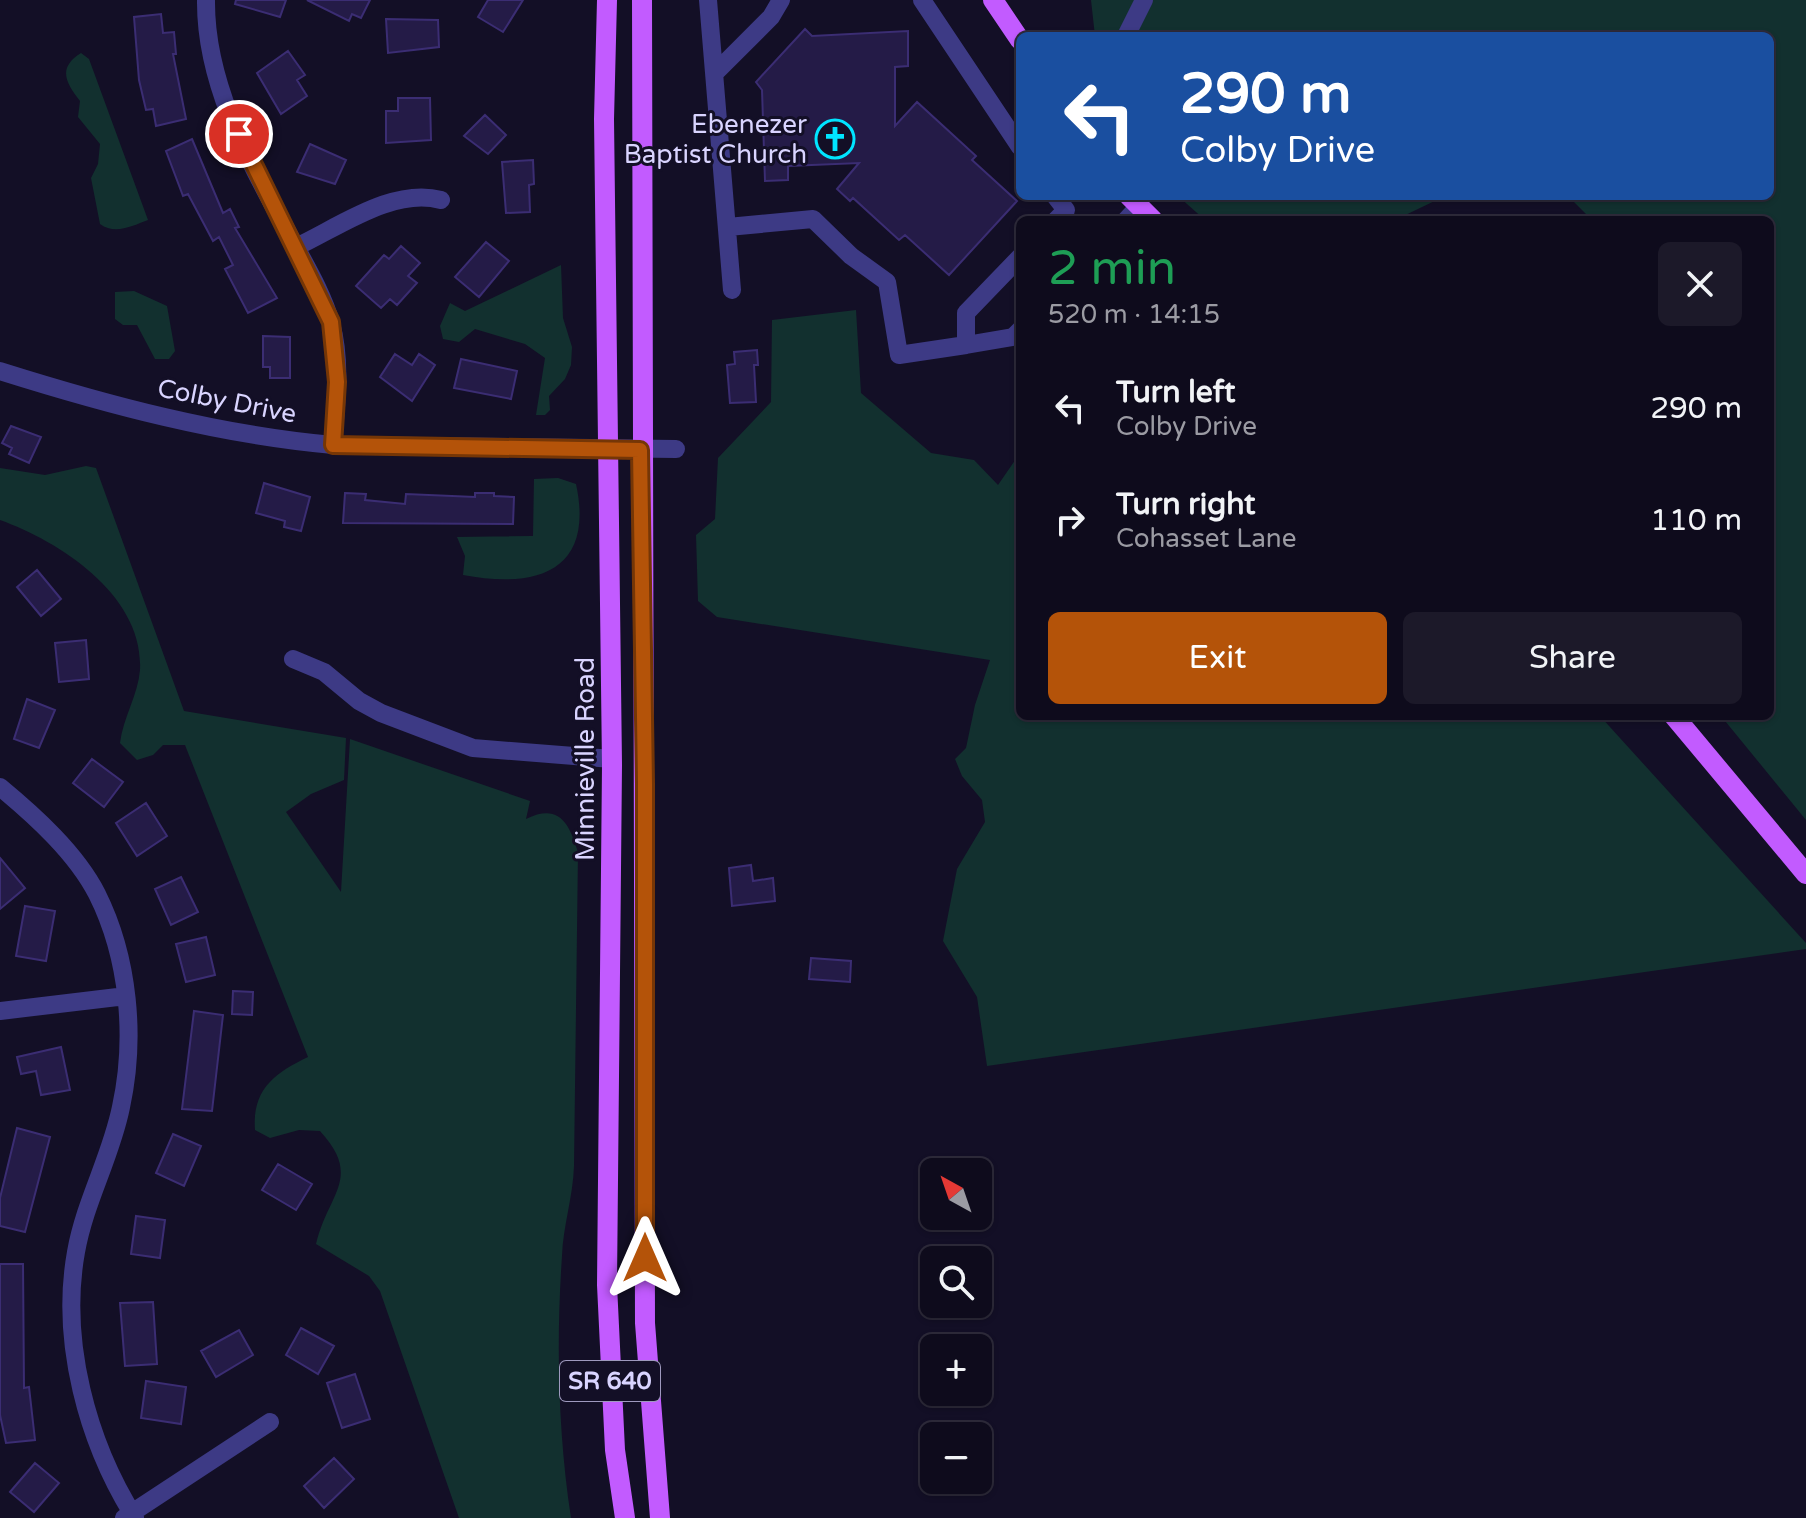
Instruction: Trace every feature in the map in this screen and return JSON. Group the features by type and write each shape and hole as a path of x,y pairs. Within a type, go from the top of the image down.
{"main road":[{"name":"Minnieville Road","path":"607,0 604,119 612,759 607,1299 615,1450 625,1518"},
{"name":"SR 640","path":"642,0 640,450 645,784 645,1323 660,1518"},
{"path":"993,0 1016,34"},
{"path":"1677,720 1806,874"}],"street":[{"path":"206,0 207,35 215,75 250,163 326,307 334,336 337,382 333,445"},
{"path":"708,0 732,290"},
{"path":"715,73 771,17 781,0"},
{"path":"922,0 1016,141"},
{"path":"1128,32 1144,0"},
{"path":"296,247 394,200 412,196 441,200"},
{"path":"728,227 813,219 851,256 887,282 899,355 1013,337 1016,334"},
{"path":"966,345 966,313 1016,261"},
{"name":"Colby Drive","path":"0,371 224,431 333,445 676,449"},
{"path":"293,659 324,672 359,701 381,713 473,748 612,759"},
{"path":"0,787 37,819 96,892 119,956 126,996 128,1062 121,1107 84,1215 76,1253 71,1313 81,1389 100,1449 130,1516 270,1422"},
{"path":"0,1011 126,996"}],"green space":[{"path":"1091,0 1806,0 1806,820 1724,720 1774,720 1774,216 1588,216 1572,200 1774,200 1774,32 1095,32"},
{"path":"81,53 89,59 148,220 130,227 112,229 100,224 91,178 98,164 100,144 78,117 80,101 66,76 69,64"},
{"path":"1182,200 1437,200 1403,216 1200,216"},
{"path":"561,265 563,318 572,347 571,365 565,379 549,396 550,410 545,415 536,415 545,358 525,344 475,329 459,342 443,339 440,326 450,303 465,311"},
{"path":"134,291 167,306 175,351 169,359 155,359 137,325 123,325 115,319 115,292"},
{"path":"856,310 861,393 931,453 974,460 998,485 1016,459 1016,720 1604,720 1806,943 1806,949 987,1066 977,997 943,941 957,869 985,822 982,800 962,776 955,759 966,748 975,705 990,660 717,617 698,601 696,535 715,519 718,458 771,402 772,320"},
{"path":"86,466 96,468 184,711 346,738 344,780 311,794 286,812 341,892 350,739 530,801 526,819 547,813 555,815 571,832 578,852 574,1166 563,1245 559,1354 563,1453 571,1518 459,1518 380,1291 369,1276 316,1244 339,1186 339,1161 333,1147 320,1131 299,1130 270,1138 255,1130 257,1104 268,1084 285,1069 308,1057 185,745 163,745 153,755 137,760 120,743 140,670 138,643 128,618 114,596 72,558 48,542 0,520 0,468 45,475"},
{"path":"558,478 576,484 580,514 577,537 568,555 554,568 536,576 490,579 463,575 465,556 457,537 533,536 534,479"}],"building":[{"path":"236,0 286,0 280,17 235,4"},
{"path":"307,0 370,0 361,18 352,14 349,21"},
{"path":"488,0 523,0 503,32 478,17"},
{"path":"161,14 163,33 174,32 176,54 173,54 186,119 156,126 153,109 146,110 139,80 134,17"},
{"path":"386,19 438,20 439,47 388,53"},
{"path":"805,29 812,36 908,31 908,66 895,67 895,126 917,102 976,156 972,160 1017,201 949,275 905,235 899,240 853,198 850,201 837,189 859,163 788,166 788,180 765,181 762,90 756,82"},
{"path":"288,51 305,75 297,80 307,96 281,114 257,73"},
{"path":"398,98 430,98 431,140 386,143 386,111 398,111"},
{"path":"485,115 506,135 488,154 464,136"},
{"path":"192,139 223,213 230,209 239,227 235,228 277,298 248,313 225,269 233,265 219,237 213,241 188,194 183,196 166,151"},
{"path":"310,144 346,160 335,184 297,172"},
{"path":"533,160 534,184 529,185 530,212 506,213 502,162"},
{"path":"486,242 509,261 479,297 455,277"},
{"path":"401,246 420,263 408,276 417,283 397,305 390,299 381,308 356,286 384,255 389,259"},
{"path":"263,336 290,337 290,378 270,378 270,367 263,367"},
{"path":"757,350 758,365 754,365 756,402 730,403 727,365 735,364 734,352"},
{"path":"395,354 412,365 419,354 435,365 412,401 380,377"},
{"path":"461,359 517,371 511,399 454,388"},
{"path":"11,426 41,437 29,463 9,454 12,448 2,443"},
{"path":"264,483 310,497 301,531 284,527 285,521 256,513"},
{"path":"345,493 366,494 365,500 405,504 406,494 475,497 475,493 494,493 494,496 514,497 513,524 343,523"},
{"path":"37,570 61,599 41,616 17,587"},
{"path":"86,640 89,679 59,682 55,643"},
{"path":"27,699 55,710 39,748 14,739"},
{"path":"92,759 123,782 104,807 73,783"},
{"path":"146,803 167,836 137,856 116,823"},
{"path":"0,858 25,888 0,909"},
{"path":"751,865 753,881 773,878 775,901 732,906 729,868"},
{"path":"181,877 198,912 171,925 155,889"},
{"path":"25,906 55,911 46,961 16,956"},
{"path":"206,937 215,975 186,982 176,944"},
{"path":"811,958 851,961 850,982 809,979"},
{"path":"233,991 253,992 252,1015 232,1014"},
{"path":"194,1011 223,1015 212,1111 182,1109"},
{"path":"61,1047 70,1090 41,1095 36,1071 21,1074 17,1057"},
{"path":"17,1128 50,1137 25,1232 0,1226 0,1198"},
{"path":"173,1134 201,1146 184,1186 156,1173"},
{"path":"278,1164 312,1184 296,1210 262,1190"},
{"path":"136,1216 165,1220 160,1258 131,1254"},
{"path":"0,1264 23,1264 24,1388 29,1387 35,1440 6,1443 0,1415"},
{"path":"153,1302 157,1364 125,1366 120,1303"},
{"path":"301,1328 334,1346 318,1374 286,1355"},
{"path":"239,1330 253,1355 216,1377 201,1351"},
{"path":"355,1374 370,1419 342,1428 327,1383"},
{"path":"146,1381 186,1387 181,1424 141,1418"},
{"path":"334,1458 354,1479 324,1508 304,1486"},
{"path":"35,1463 59,1483 34,1512 10,1492"}],"place":[{"name":"Ebenezer Baptist Church","path":"835,139"}],"route":[{"path":"239,134 250,163 308,269 331,322 337,357 333,445 640,450 645,784 645,1258"}]}
